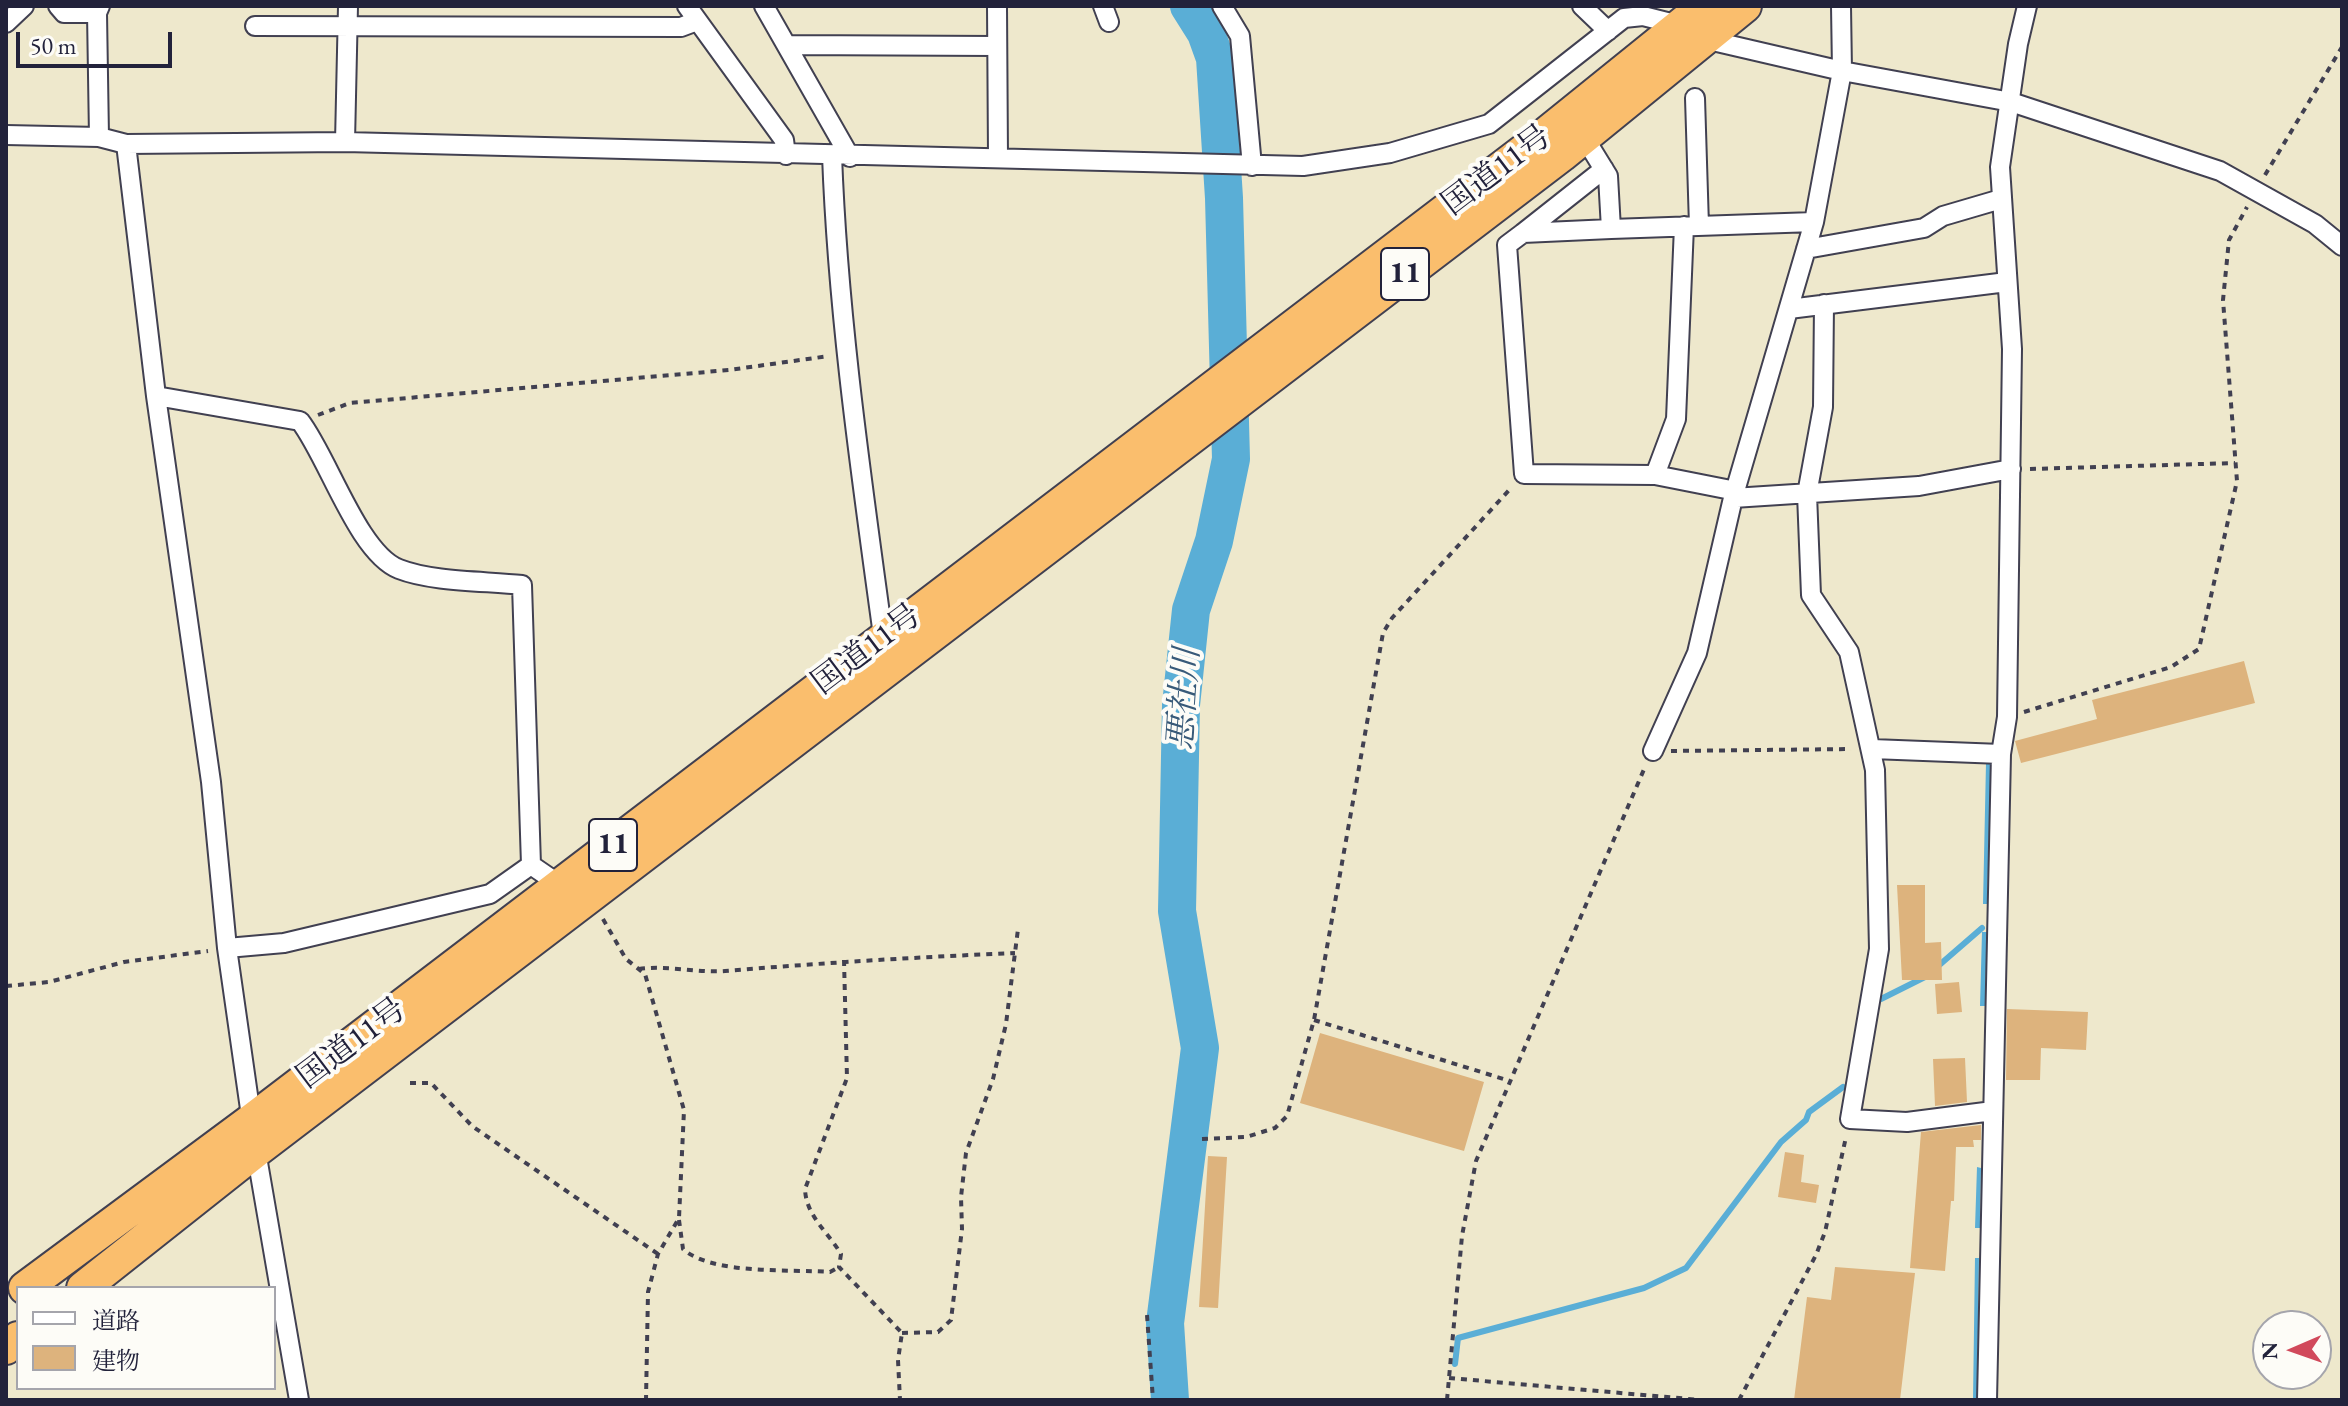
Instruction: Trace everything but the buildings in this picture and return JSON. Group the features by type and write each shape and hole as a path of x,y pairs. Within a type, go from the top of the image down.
{"highway":[{"name":"国道11号","path":"1200,413 1248,394 1584,137 1691,32 1704,6"},
{"name":"国道11号","path":"86,1286 572,893 1200,413 1245,361 1543,136 1691,32 1745,6"},
{"name":"国道11号","path":"28,1286 253,1119 572,893"}],"street":[{"path":"6,23 24,6"},
{"path":"58,6 64,13 98,10 99,137"},
{"path":"764,6 787,45 841,156 835,244 885,654"},
{"path":"997,6 998,157"},
{"path":"1222,6 1240,36 1243,166"},
{"path":"1582,6 1608,31"},
{"path":"1653,751 1697,653 1734,495 1814,222 1842,71 1841,6"},
{"path":"1987,1400 2001,754 2007,717 2011,469 2012,349 2000,167 2018,44 2027,6"},
{"path":"255,26 348,15 681,27 692,13 784,140 786,155"},
{"path":"345,142 348,15"},
{"path":"6,135 99,137 126,144 345,142 1303,166 1390,153 1489,124 1624,18 1643,16 1691,32 1842,71 2011,102 2220,171 2315,224 2342,246"},
{"path":"787,45 996,46"},
{"path":"1655,475 1676,419 1691,226 1695,98"},
{"path":"1584,137 1608,176 1611,229"},
{"path":"126,144 156,396 211,782 227,948 256,1151 299,1400"},
{"path":"1604,169 1507,245 1524,474 1655,475 1734,495 1807,494 1919,486 2011,469"},
{"path":"1806,249 1924,228 1943,216 2001,199"},
{"path":"1523,233 1814,222"},
{"path":"1789,309 2007,282"},
{"path":"1824,304 1823,407 1807,494 1811,595 1849,652 1872,749 1879,949 1850,1119 1907,1122 1993,1111"},
{"path":"156,396 300,421 317,443 354,521 383,560 413,573 522,585 531,865"},
{"path":"1872,749 2001,754"},
{"path":"227,948 284,943 490,894 531,865"},
{"path":"531,865 572,893"}],"path":[{"path":"2007,717 2171,667 2199,649 2237,481 2223,300 2229,240 2342,47"},
{"path":"300,421 350,403 729,370 846,354"},
{"path":"2011,469 2235,463"},
{"path":"1202,1139 1246,1137 1282,1123 1314,1020 1383,633 1392,618 1524,474"},
{"path":"1447,1400 1462,1236 1476,1161 1653,751 1872,749"},
{"path":"572,893 608,923 626,959 639,969 650,986 684,1110 679,1218 683,1249 699,1260 718,1265 830,1272 839,1267"},
{"path":"839,1267 902,1333 938,1332 951,1320 962,1229 961,1197 966,1153 993,1079 1006,1024 1018,929"},
{"path":"6,986 49,982 124,962 227,948"},
{"path":"639,969 661,966 674,971 721,971 844,960 1016,953"},
{"path":"839,1267 841,1254 810,1213 805,1189 847,1078 844,960"},
{"path":"1314,1020 1510,1081"},
{"path":"410,1083 431,1083 472,1126 658,1254"},
{"path":"1739,1400 1825,1232 1850,1119"},
{"path":"646,1400 648,1292 658,1254 679,1218"},
{"path":"1147,1315 1153,1400"},
{"path":"900,1400 898,1360 902,1333"},
{"path":"1449,1378 1701,1400"}],"water":[{"path":"1986,763 1991,763 1987,904 1983,904"},
{"path":"1982,932 1987,932 1985,1006 1980,1006"},
{"path":"1977,1167 1981,1168 1980,1228 1975,1228"},
{"path":"1975,1258 1979,1258 1977,1400 1973,1400"}],"waterway":[{"name":"悪社川","path":"1170,1400 1165,1323 1200,1048 1177,911 1181,705 1191,610 1214,541 1231,459 1224,198 1215,58 1206,33 1189,6"},
{"path":"1937,967 1982,928"},
{"path":"1881,999 1925,977"},
{"path":"1455,1364 1458,1338 1644,1288 1686,1268 1781,1142 1806,1120 1809,1112 1843,1087"}]}
